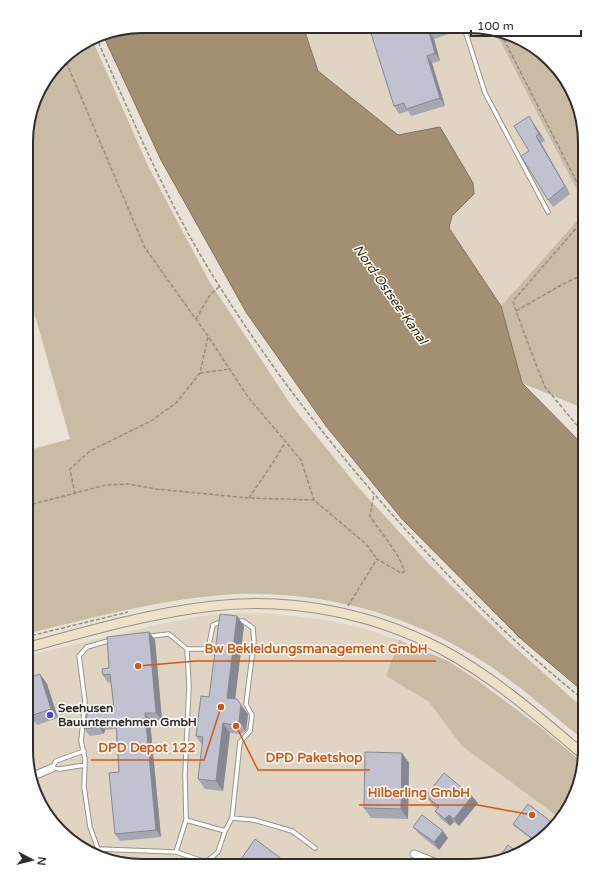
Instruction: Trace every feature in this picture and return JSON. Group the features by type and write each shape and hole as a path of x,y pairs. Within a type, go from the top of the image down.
{"main road":[{"path":"33,646 138,619 214,606 249,604 283,605 343,613 382,624 410,635 446,653 508,692 578,750"}],"street":[{"path":"36,775 52,768"},
{"path":"414,854 426,859"}],"lane":[{"path":"466,33 485,93 548,212"},
{"path":"197,859 176,852 98,849 90,827 84,787 85,765 81,741 85,701 79,656 87,647 108,641 169,634 187,649 208,649 213,626 223,621 243,621 253,628 254,641 246,704 252,715 250,732 240,742 232,818 218,852 210,859"},
{"path":"176,852 186,820 184,774 189,686 187,649"},
{"path":"84,752 56,761 52,768 60,769 85,765"},
{"path":"232,818 254,820 292,831 315,848"},
{"path":"186,820 225,832"}],"path":[{"path":"503,39 578,184"},
{"path":"98,42 154,166 188,233 220,286 293,395 330,442 432,560 507,634 578,695"},
{"path":"67,63 145,248 208,336 248,397 301,460 314,500 366,544 377,559 401,573 404,572 404,567 396,553 370,516 374,494"},
{"path":"578,226 513,301 545,387 578,427"},
{"path":"516,311 578,277"},
{"path":"196,319 210,295 220,286"},
{"path":"75,494 70,469 90,451 151,421 176,403 200,373 208,336"},
{"path":"200,373 230,369"},
{"path":"249,498 285,442"},
{"path":"33,504 106,485 129,484 249,498 314,500"},
{"path":"351,608 347,607 377,559"},
{"path":"33,635 130,612"}],"shaded area":[{"path":"305,33 469,33 498,37 578,192 578,220 501,306 449,228 452,216 474,194 440,128 398,135 318,71"},
{"path":"498,37 511,41 530,51 541,60 560,81 567,94 576,121 578,135 578,192"},
{"path":"94,44 149,168 209,281 291,405 358,487 428,563 507,640 578,704 578,735 509,679 453,644 394,618 363,608 332,601 300,596 267,594 210,596 146,606 33,632 33,449 70,439 33,312 34,128 39,107 51,81 70,60"},
{"path":"578,220 578,406 522,383 501,306"},
{"path":"267,613 326,620 359,627 399,640 386,676 429,702 462,746 556,816 530,841 504,853 476,859 142,859 114,855 100,851 87,844 65,827 56,816 44,798 35,771 33,757 33,654 173,621 208,615"},
{"path":"399,640 448,661 477,680 541,728 578,759 572,785 560,811 556,816 462,746 429,702 386,676"}],"water":[{"name":"Nord-Ostsee-Kanal","path":"142,33 305,33 318,71 398,135 440,127 473,183 474,194 452,216 449,228 501,306 522,383 578,440 578,687 520,638 402,519 326,426 246,312 161,160 105,40 128,34"}],"building":[{"path":"371,33 429,33 435,53 427,56 440,98 406,109 404,103 394,106"},
{"path":"529,116 539,134 536,136 565,186 548,200 521,156 529,151 514,126"},
{"path":"220,614 237,616 227,698 237,699 241,705 239,721 234,725 223,723 216,781 198,779 203,737 196,736 201,696 209,697"},
{"path":"149,632 156,713 145,713 156,830 115,834 109,773 119,772 116,722 100,723 99,727 84,729 88,710 114,708 110,674 103,675 102,669 109,668 107,637"},
{"path":"40,674 51,709 33,715 33,676"},
{"path":"365,752 402,753 401,809 364,808"},
{"path":"444,773 472,796 454,819 449,815 445,819 435,811 439,807 426,796"},
{"path":"528,804 551,822 533,839 513,824"},
{"path":"422,815 443,831 434,842 413,827"},
{"path":"255,839 282,859 241,859"},
{"path":"508,845 513,849 504,853 501,854"}],"place":[{"name":"Bw Bekleidungsmanagement GmbH","path":"138,666"},
{"name":"DPD Depot 122","path":"221,707"},
{"name":"Seehusen Bauunternehmen GmbH","path":"50,715"},
{"name":"DPD Paketshop","path":"236,726"},
{"name":"Hilberling GmbH","path":"532,815"}]}
